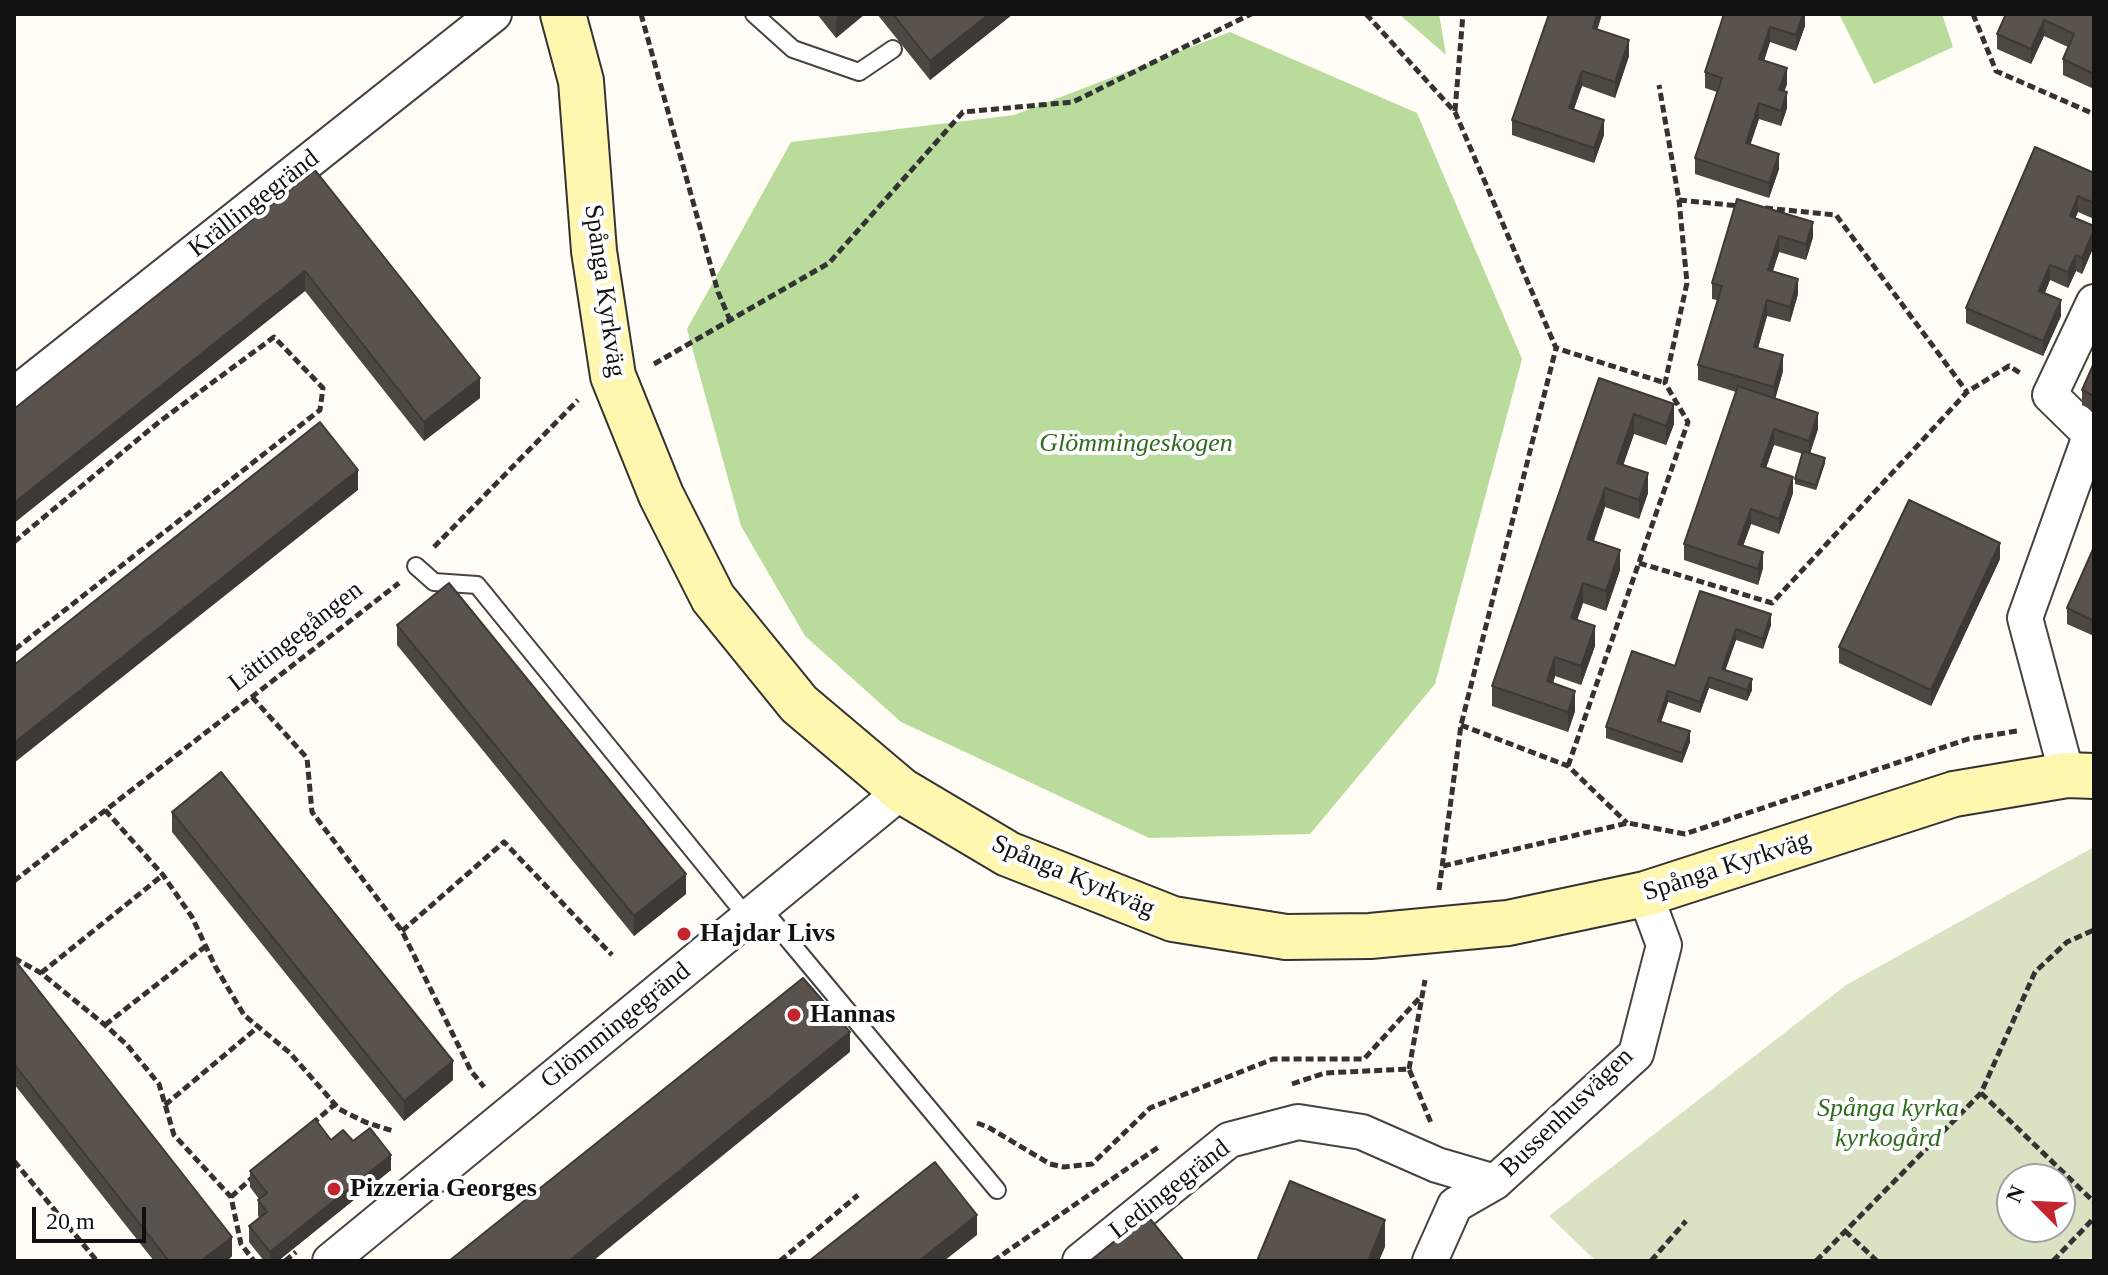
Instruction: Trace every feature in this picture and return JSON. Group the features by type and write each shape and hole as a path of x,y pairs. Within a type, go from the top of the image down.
{"street":[{"name":"Krällingegränd","path":"14,395 494,14"},
{"name":"Spånga Kyrkväg","path":"563,14 581,81 594,251 613,376 661,495 713,598 799,704 902,791 1008,854 1173,919 1286,937 1370,936 1508,923 1645,894 1954,794 2080,775 2054,725 2025,618 2092,437 2050,395"},
{"path":"2050,395 2094,302"},
{"name":"Glömmingegränd","path":"330,1261 902,791"},
{"name":"Bussenhusvägen","path":"1430,1261 1455,1205 1495,1182 1636,1054 1664,945 1645,894"},
{"name":"Ledingegränd","path":"1080,1261 1229,1140 1298,1122 1362,1132 1437,1165 1495,1182"}],"lane":[{"path":"754,14 793,49 859,72 893,49"},
{"path":"416,566 434,582 477,585 754,913 997,1190"}],"path":[{"path":"641,14 718,292 730,320"},
{"path":"654,364 829,263 963,112 1073,102 1251,14"},
{"path":"1366,14 1455,112 1556,348 1461,725 1438,898"},
{"path":"1455,112 1463,14"},
{"path":"1973,14 1996,71 2094,114"},
{"path":"1659,85 1679,200 1687,283 1665,383"},
{"path":"1679,200 1742,206"},
{"path":"1758,208 1836,215 1967,392"},
{"path":"14,542 159,422 274,337 323,388 320,410 14,650"},
{"path":"1556,348 1665,383 1688,422 1568,766"},
{"path":"1639,563 1772,603 1967,392 2009,366 2050,395"},
{"name":"Lättingegången","path":"14,881 400,582 579,399"},
{"path":"252,697 307,758 312,812 402,931 471,1071 492,1097"},
{"path":"1461,725 1568,766 1628,823"},
{"path":"1443,866 1628,823 1685,834 1968,739 2054,725"},
{"path":"105,810 163,875 192,917 244,1015 290,1053 335,1104 365,1122 393,1131"},
{"path":"402,931 504,842 612,955"},
{"path":"41,973 163,875"},
{"path":"1816,1261 1981,1093 2035,972 2067,942 2094,930"},
{"path":"105,1025 206,946"},
{"path":"14,958 41,973 105,1025 127,1045 159,1084 174,1135 231,1197 241,1244 254,1261"},
{"path":"1409,1069 1425,980"},
{"path":"1011,1141 1050,1164 1064,1167 1092,1164 1150,1108 1273,1059 1364,1059 1423,994"},
{"path":"165,1105 258,1027"},
{"path":"1981,1093 2094,1202"},
{"path":"312,1125 335,1104"},
{"path":"14,1161 97,1261"},
{"path":"231,1197 266,1166"},
{"path":"780,1261 858,1195"},
{"path":"2053,1261 2094,1218"},
{"path":"1651,1261 1686,1221"},
{"path":"1845,1231 1877,1261"}],"green space":[{"path":"1399,14 1439,14 1446,55"},
{"path":"1839,14 1942,14 1953,47 1874,84"},
{"name":"Glömmingeskogen","path":"1230,32 1417,113 1522,359 1435,684 1310,834 1149,838 901,722 805,636 741,526 687,329 791,142 1014,115"},
{"name":"Spånga kyrka kyrkogård","path":"2094,847 2094,1261 1596,1261 1549,1216 1846,985"}],"building":[{"path":"893,14 989,14 930,61"},
{"path":"1549,14 1597,14 1593,28 1629,40 1615,82 1582,71 1569,108 1604,120 1594,148 1512,120"},
{"path":"1724,14 1803,14 1796,35 1770,27 1759,59 1787,68 1779,90 1787,92 1781,111 1759,103 1746,143 1779,154 1769,183 1695,158 1722,78 1705,72"},
{"path":"2006,14 2094,14 2094,74 2063,59 2074,34 2044,20 2031,49 1997,34"},
{"path":"2035,147 2094,173 2094,203 2078,196 2070,216 2094,226 2082,258 2076,255 2068,272 2050,265 2039,291 2061,300 2043,341 1966,308"},
{"path":"315,170 480,378 424,422 305,271 14,503 14,409"},
{"path":"1737,199 1813,222 1806,244 1779,236 1768,270 1798,279 1790,307 1767,300 1754,347 1783,355 1774,387 1698,365 1722,286 1712,283"},
{"path":"2094,363 2094,396 2082,390"},
{"path":"1599,378 1674,404 1666,426 1634,414 1617,463 1648,473 1639,500 1605,488 1587,539 1620,550 1606,591 1583,583 1571,618 1595,626 1581,666 1555,657 1547,681 1575,691 1568,712 1492,686"},
{"path":"1738,386 1818,413 1809,441 1774,429 1761,466 1793,477 1779,519 1751,509 1738,544 1763,552 1758,569 1684,544"},
{"path":"320,422 358,470 14,743 14,665"},
{"path":"1803,451 1825,458 1816,485 1795,479"},
{"path":"1909,500 2000,543 1931,690 1839,647"},
{"path":"2094,547 2094,621 2067,608"},
{"path":"449,583 686,874 634,916 397,625"},
{"path":"1700,591 1771,614 1763,639 1736,629 1722,669 1752,679 1747,690 1709,677 1700,702 1668,691 1658,721 1690,731 1682,753 1606,727 1632,651 1675,666"},
{"path":"221,772 453,1061 404,1101 172,812"},
{"path":"14,959 232,1237 201,1261 169,1261 14,1064"},
{"path":"803,978 850,1032 569,1261 449,1261"},
{"path":"315,1119 331,1140 343,1130 353,1141 370,1128 391,1155 270,1252 249,1226 267,1212 258,1200 267,1193 250,1171"},
{"path":"935,1162 977,1215 919,1261 809,1261"},
{"path":"1290,1181 1385,1220 1368,1261 1257,1261"},
{"path":"1147,1215 1184,1261 1090,1261"}],"place":[{"name":"Hajdar Livs","path":"684,934"},
{"name":"Hannas","path":"794,1015"},
{"name":"Pizzeria Georges","path":"334,1189"}]}
